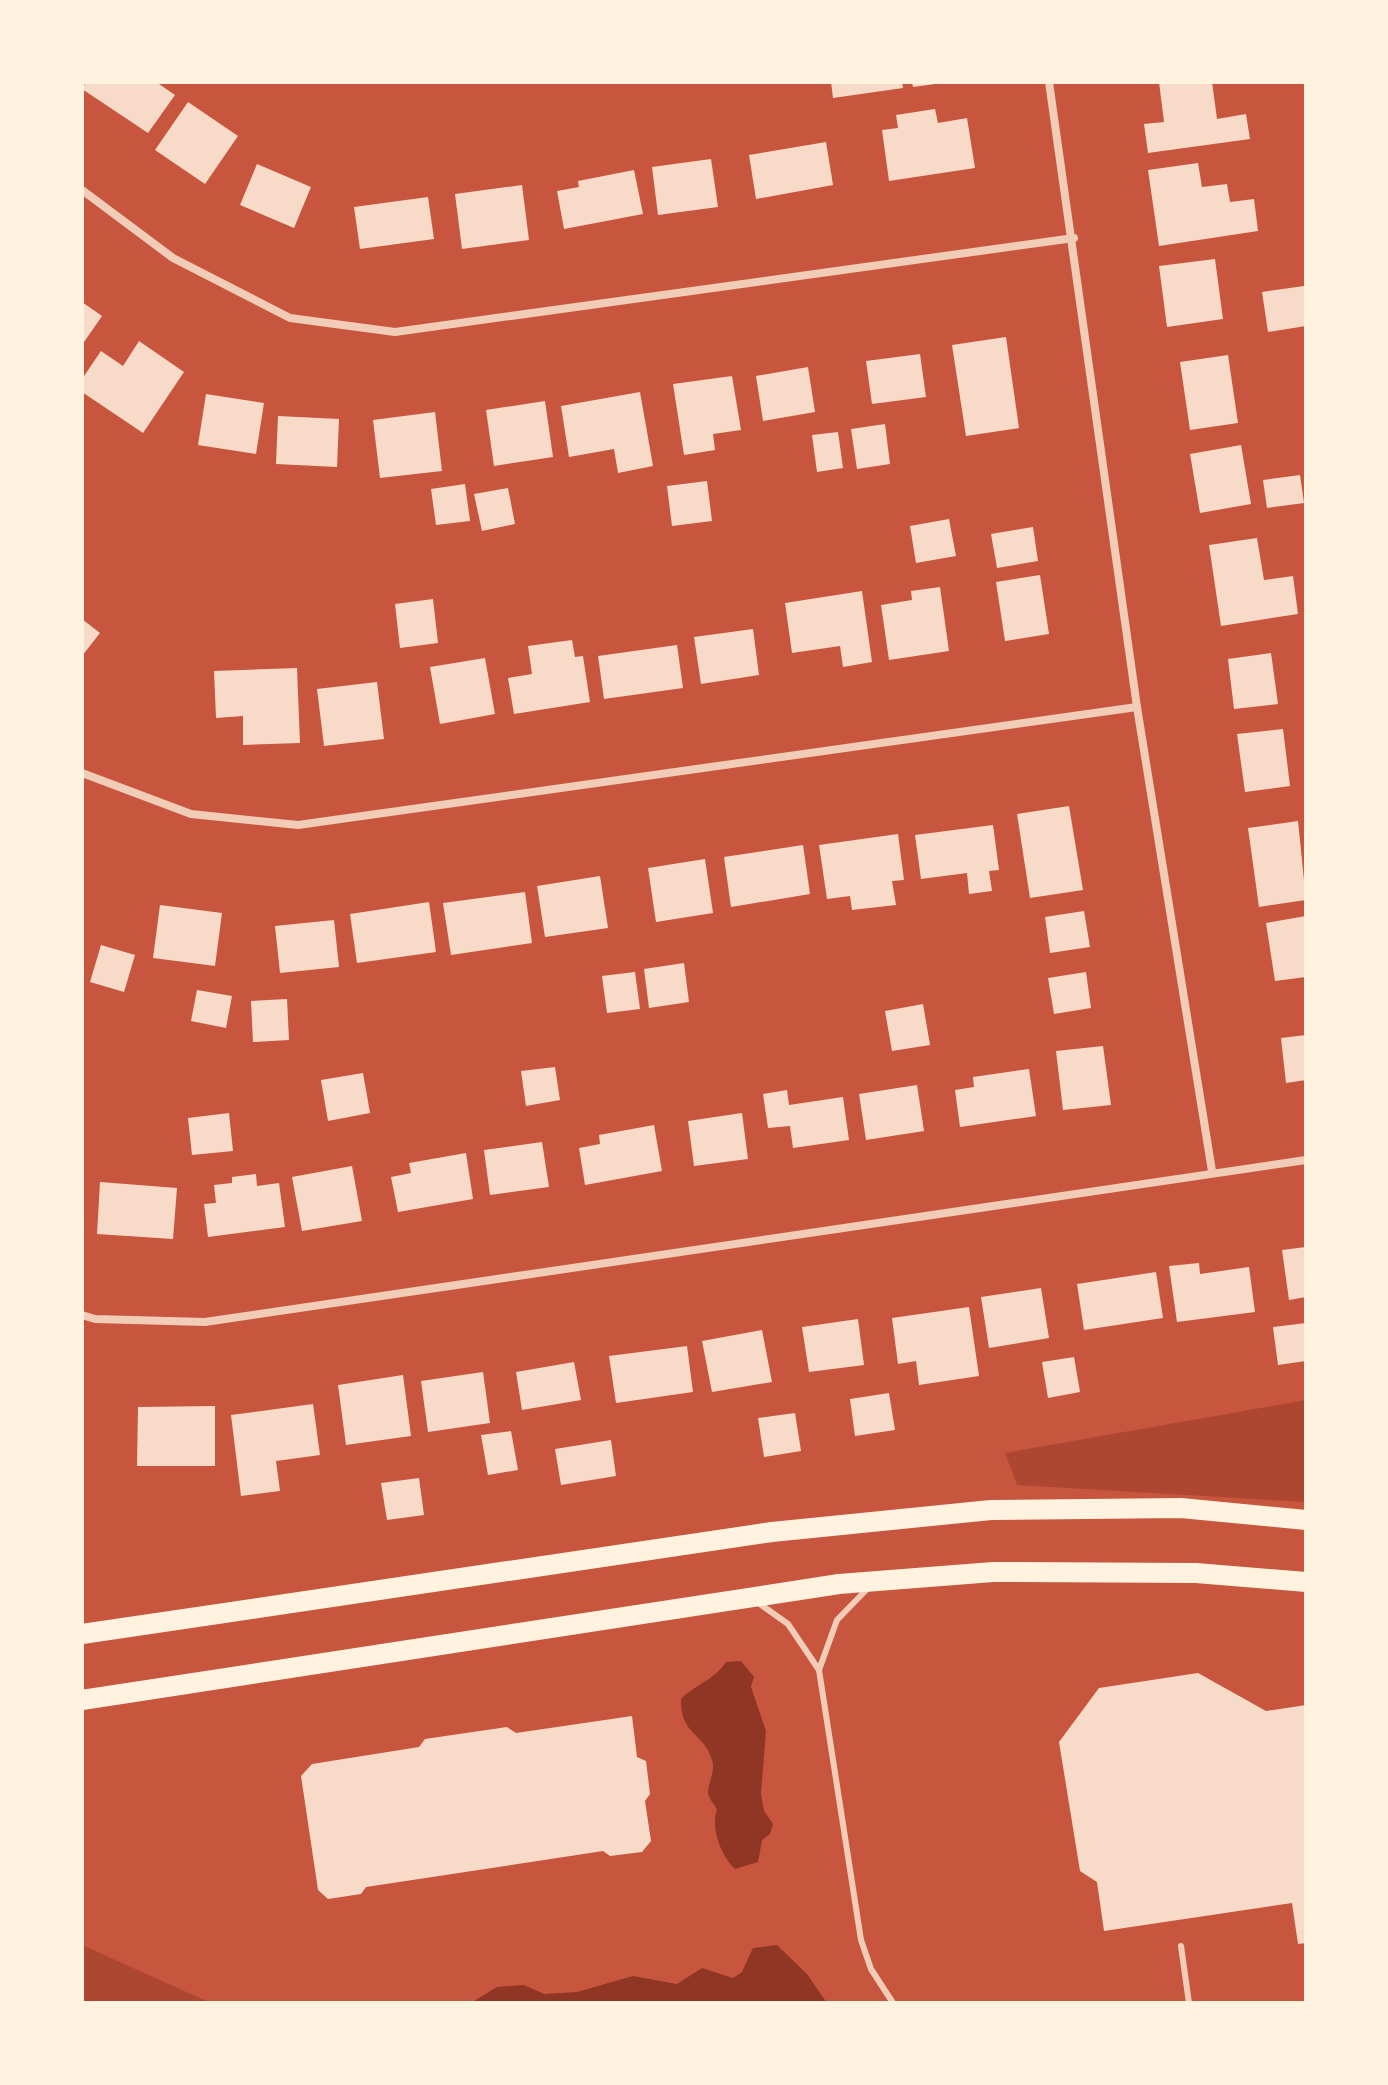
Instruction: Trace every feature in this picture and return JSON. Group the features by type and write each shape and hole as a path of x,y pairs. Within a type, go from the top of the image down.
{"main road":[{"path":"82,1634 772,1532 991,1510 1181,1508 1306,1520"},
{"path":"82,1700 747,1596 876,1580 1040,1572 1196,1573 1306,1582"}],"street":[{"path":"1049,82 1074,238 1137,707 1212,1171"},
{"path":"82,190 173,258 290,318 395,332 1074,238"},
{"path":"82,773 191,814 298,825 1137,707"},
{"path":"82,1315 95,1319 205,1322 1212,1171 1306,1160"}],"lane":[{"path":"819,1670 837,1620 876,1580"},
{"path":"747,1596 788,1624 819,1670 861,1940 871,1969 893,2003"},
{"path":"1181,1946 1189,2003"}],"shaded area":[{"path":"1306,1400 1306,1502 1017,1485 1005,1453"},
{"path":"741,1661 754,1677 751,1687 766,1731 761,1794 764,1811 773,1824 770,1834 762,1840 758,1862 735,1869 722,1850 716,1833 717,1810 708,1793 712,1760 704,1744 684,1720 681,1699 726,1662"},
{"path":"82,1945 211,2003 82,2003"},
{"path":"777,1945 807,1974 827,2003 444,2003 474,2001 497,1987 524,1985 544,1994 577,1992 633,1976 677,1984 702,1968 733,1978 742,1972 753,1948"}],"building":[{"path":"86,82 156,82 175,95 148,133 82,89"},
{"path":"831,82 902,82 903,88 833,98"},
{"path":"912,82 934,82 935,84 913,87"},
{"path":"1159,82 1212,82 1217,119 1246,114 1250,139 1148,153 1144,124 1164,122"},
{"path":"188,102 238,136 205,184 155,150"},
{"path":"935,109 938,123 967,118 975,168 889,181 882,130 898,128 896,115"},
{"path":"826,142 833,185 756,199 749,155"},
{"path":"711,159 718,207 658,215 652,167"},
{"path":"1198,163 1202,187 1227,184 1230,202 1254,199 1258,231 1159,246 1148,170"},
{"path":"257,164 311,187 294,228 240,205"},
{"path":"634,170 643,214 564,229 557,191 579,187 578,181"},
{"path":"522,185 529,240 462,249 455,194"},
{"path":"428,197 434,239 360,249 354,207"},
{"path":"1215,259 1223,319 1167,327 1159,266"},
{"path":"1304,286 1306,326 1268,332 1262,292"},
{"path":"82,302 102,316 82,345"},
{"path":"1006,337 1019,428 966,436 952,345"},
{"path":"139,341 184,372 143,433 82,392 82,379 101,351 123,366"},
{"path":"920,354 926,397 872,404 866,361"},
{"path":"1228,355 1238,423 1190,430 1180,362"},
{"path":"808,367 815,412 763,421 756,376"},
{"path":"732,376 741,430 713,434 715,450 684,455 673,384"},
{"path":"640,392 653,466 618,473 614,449 569,457 561,406"},
{"path":"206,394 264,403 256,454 198,445"},
{"path":"545,401 553,457 494,466 486,410"},
{"path":"435,412 442,471 380,478 373,420"},
{"path":"278,416 339,419 337,467 276,464"},
{"path":"885,424 890,464 857,469 851,429"},
{"path":"838,432 843,468 817,472 812,435"},
{"path":"1241,445 1251,504 1200,513 1190,454"},
{"path":"1300,475 1304,503 1267,508 1263,480"},
{"path":"707,481 712,521 672,526 667,486"},
{"path":"465,484 470,521 436,525 431,489"},
{"path":"508,488 515,524 482,531 474,494"},
{"path":"949,519 956,556 916,563 910,526"},
{"path":"1033,527 1038,561 997,568 991,534"},
{"path":"1257,538 1264,580 1293,576 1298,614 1221,626 1209,545"},
{"path":"1040,575 1049,634 1005,641 996,582"},
{"path":"940,587 949,651 889,660 881,605 912,600 911,591"},
{"path":"862,591 872,662 843,667 840,646 792,653 785,603"},
{"path":"433,599 438,643 400,648 395,604"},
{"path":"82,619 100,633 82,656"},
{"path":"753,629 759,675 701,684 694,637"},
{"path":"572,640 575,657 583,656 590,702 514,714 508,678 532,674 528,646"},
{"path":"677,645 683,688 604,699 598,656"},
{"path":"1271,653 1278,704 1234,709 1228,659"},
{"path":"485,658 495,714 440,724 430,667"},
{"path":"297,668 300,743 243,745 243,716 216,718 214,671"},
{"path":"377,682 384,739 324,746 317,689"},
{"path":"1283,729 1290,786 1245,792 1237,734"},
{"path":"1069,806 1083,890 1030,898 1017,814"},
{"path":"1298,821 1306,900 1259,907 1248,828"},
{"path":"993,825 999,870 989,871 992,891 969,894 967,873 921,879 915,835"},
{"path":"898,834 904,880 892,881 896,905 852,910 850,896 827,899 819,845"},
{"path":"803,845 810,894 731,907 724,857"},
{"path":"705,859 713,913 656,922 648,868"},
{"path":"600,876 608,928 545,937 537,886"},
{"path":"525,892 532,943 451,955 443,903"},
{"path":"429,902 436,952 357,963 350,914"},
{"path":"160,905 222,913 215,966 153,958"},
{"path":"1084,911 1090,947 1050,953 1045,917"},
{"path":"1306,916 1306,977 1275,981 1266,923"},
{"path":"334,920 339,967 280,973 275,926"},
{"path":"101,945 135,955 124,992 90,982"},
{"path":"684,963 689,1002 649,1008 644,969"},
{"path":"635,972 640,1009 607,1013 602,976"},
{"path":"1086,972 1091,1008 1054,1014 1048,978"},
{"path":"197,990 232,996 226,1028 191,1021"},
{"path":"287,999 289,1040 253,1042 251,1001"},
{"path":"923,1004 930,1045 892,1051 885,1011"},
{"path":"1306,1035 1306,1080 1286,1083 1281,1038"},
{"path":"1103,1046 1111,1105 1063,1110 1056,1051"},
{"path":"555,1067 560,1100 526,1106 521,1071"},
{"path":"1029,1069 1036,1116 960,1127 955,1090 974,1087 973,1077"},
{"path":"363,1073 370,1113 328,1121 321,1080"},
{"path":"917,1085 924,1131 866,1140 859,1094"},
{"path":"787,1090 789,1105 843,1097 849,1140 793,1148 790,1126 768,1128 763,1094"},
{"path":"229,1113 233,1151 192,1155 188,1118"},
{"path":"742,1113 748,1159 694,1166 688,1121"},
{"path":"654,1125 662,1171 585,1185 579,1148 600,1144 599,1135"},
{"path":"542,1142 549,1187 490,1195 484,1150"},
{"path":"466,1153 473,1199 398,1212 391,1177 411,1173 409,1163"},
{"path":"352,1166 362,1221 302,1231 292,1177"},
{"path":"256,1174 257,1186 279,1183 285,1227 208,1237 204,1204 216,1203 214,1185 232,1183 232,1177"},
{"path":"100,1182 177,1188 173,1239 97,1234"},
{"path":"1306,1247 1306,1297 1289,1300 1282,1250"},
{"path":"1199,1263 1200,1274 1249,1267 1255,1312 1177,1322 1169,1266"},
{"path":"1156,1272 1163,1318 1084,1330 1077,1284"},
{"path":"1041,1288 1049,1338 989,1348 981,1297"},
{"path":"969,1307 979,1376 919,1385 916,1361 898,1364 892,1318"},
{"path":"858,1319 864,1365 809,1372 802,1327"},
{"path":"1306,1323 1306,1361 1278,1365 1273,1327"},
{"path":"762,1330 772,1382 712,1392 702,1341"},
{"path":"687,1346 693,1392 616,1403 609,1356"},
{"path":"1074,1357 1080,1392 1048,1398 1042,1362"},
{"path":"574,1362 581,1400 522,1410 516,1372"},
{"path":"483,1372 490,1423 428,1432 421,1381"},
{"path":"403,1375 411,1436 346,1445 338,1385"},
{"path":"889,1393 895,1430 855,1436 850,1399"},
{"path":"313,1404 320,1455 276,1461 280,1491 241,1496 231,1415"},
{"path":"215,1406 215,1466 137,1466 138,1407"},
{"path":"795,1413 801,1451 764,1457 758,1418"},
{"path":"511,1431 518,1470 488,1475 481,1435"},
{"path":"611,1440 616,1476 561,1485 555,1449"},
{"path":"419,1478 424,1515 387,1520 381,1483"},
{"path":"1198,1673 1266,1711 1306,1705 1306,1943 1298,1944 1292,1903 1104,1931 1097,1882 1080,1871 1059,1742 1099,1688"},
{"path":"632,1716 637,1757 646,1761 650,1794 645,1801 651,1841 642,1852 610,1856 603,1851 366,1887 361,1894 328,1899 318,1890 301,1776 312,1764 419,1747 425,1739 507,1727 516,1733"}]}
